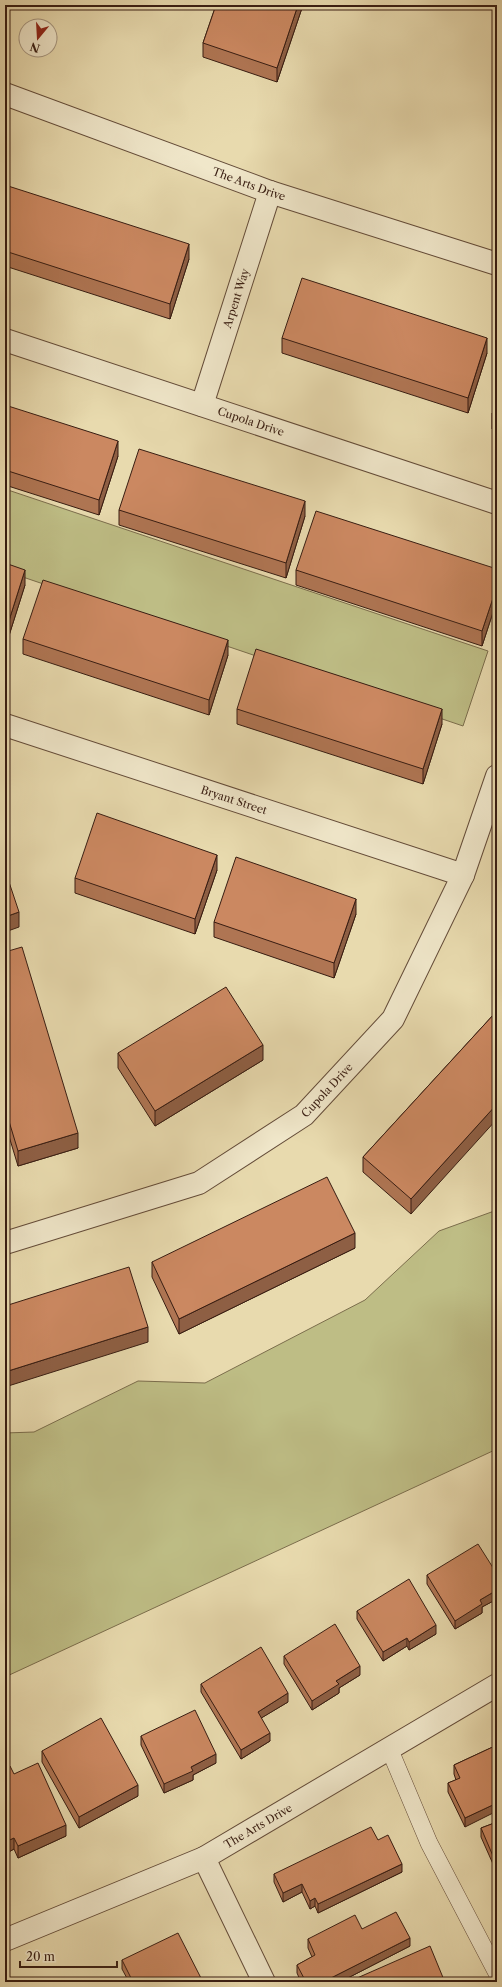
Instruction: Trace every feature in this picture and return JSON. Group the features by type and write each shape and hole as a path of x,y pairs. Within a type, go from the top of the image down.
{"street":[{"name":"The Arts Drive","path":"5,94 270,192 497,264"},
{"name":"Arpent Way","path":"202,405 270,192"},
{"name":"Cupola Drive","path":"5,340 497,503"},
{"name":"Bryant Street","path":"5,725 463,875"},
{"name":"Cupola Drive","path":"5,1243 198,1183 304,1115 393,1019 463,875 497,776"},
{"name":"The Arts Drive","path":"5,1940 204,1858 497,1685"},
{"path":"204,1858 264,1982"}],"lane":[{"path":"389,1748 429,1843 497,1973"}],"shaded area":[{"path":"5,489 488,651 463,726 5,571"},
{"path":"497,1210 497,1449 5,1677 5,1433 34,1432 138,1381 205,1383 365,1300 439,1231"}],"building":[{"path":"216,5 298,5 277,68 203,43"},
{"path":"5,185 189,244 170,304 5,251"},
{"path":"302,278 487,338 468,398 282,338"},
{"path":"497,401 497,416 492,414"},
{"path":"5,405 118,441 99,500 5,470"},
{"path":"139,449 305,501 286,563 119,510"},
{"path":"316,511 497,569 497,586 482,631 296,570"},
{"path":"5,563 25,570 6,630 5,629"},
{"path":"43,580 228,640 209,700 23,639"},
{"path":"256,649 442,709 423,769 237,709"},
{"path":"97,813 217,855 195,919 75,878"},
{"path":"236,857 356,899 334,963 214,922"},
{"path":"5,870 19,912 5,917"},
{"path":"22,947 78,1133 18,1151 5,1108 5,952"},
{"path":"226,987 263,1045 155,1111 118,1053"},
{"path":"495,1013 497,1015 497,1104 411,1199 363,1157"},
{"path":"327,1177 355,1233 179,1319 152,1262"},
{"path":"129,1267 148,1327 5,1372 5,1306"},
{"path":"478,1544 497,1574 497,1590 480,1600 482,1604 455,1621 427,1575"},
{"path":"409,1579 436,1625 409,1642 407,1638 383,1652 357,1611"},
{"path":"335,1624 360,1666 336,1681 339,1684 312,1701 284,1656"},
{"path":"261,1647 288,1693 258,1712 270,1733 241,1750 201,1684"},
{"path":"195,1710 216,1754 191,1767 193,1771 164,1784 141,1736"},
{"path":"101,1718 138,1785 79,1817 42,1751"},
{"path":"497,1745 497,1803 465,1818 448,1783 460,1778 454,1765"},
{"path":"38,1763 66,1825 18,1846 14,1838 5,1842 5,1768 10,1766 14,1774"},
{"path":"497,1822 497,1854 493,1856 481,1828"},
{"path":"371,1827 378,1840 388,1835 402,1864 318,1904 315,1898 310,1901 302,1884 283,1893 274,1874"},
{"path":"396,1912 410,1938 323,1982 306,1982 297,1965 315,1955 308,1939 355,1915 362,1929"},
{"path":"178,1933 203,1982 133,1982 122,1960"},
{"path":"430,1946 444,1980 439,1982 348,1982"}]}
